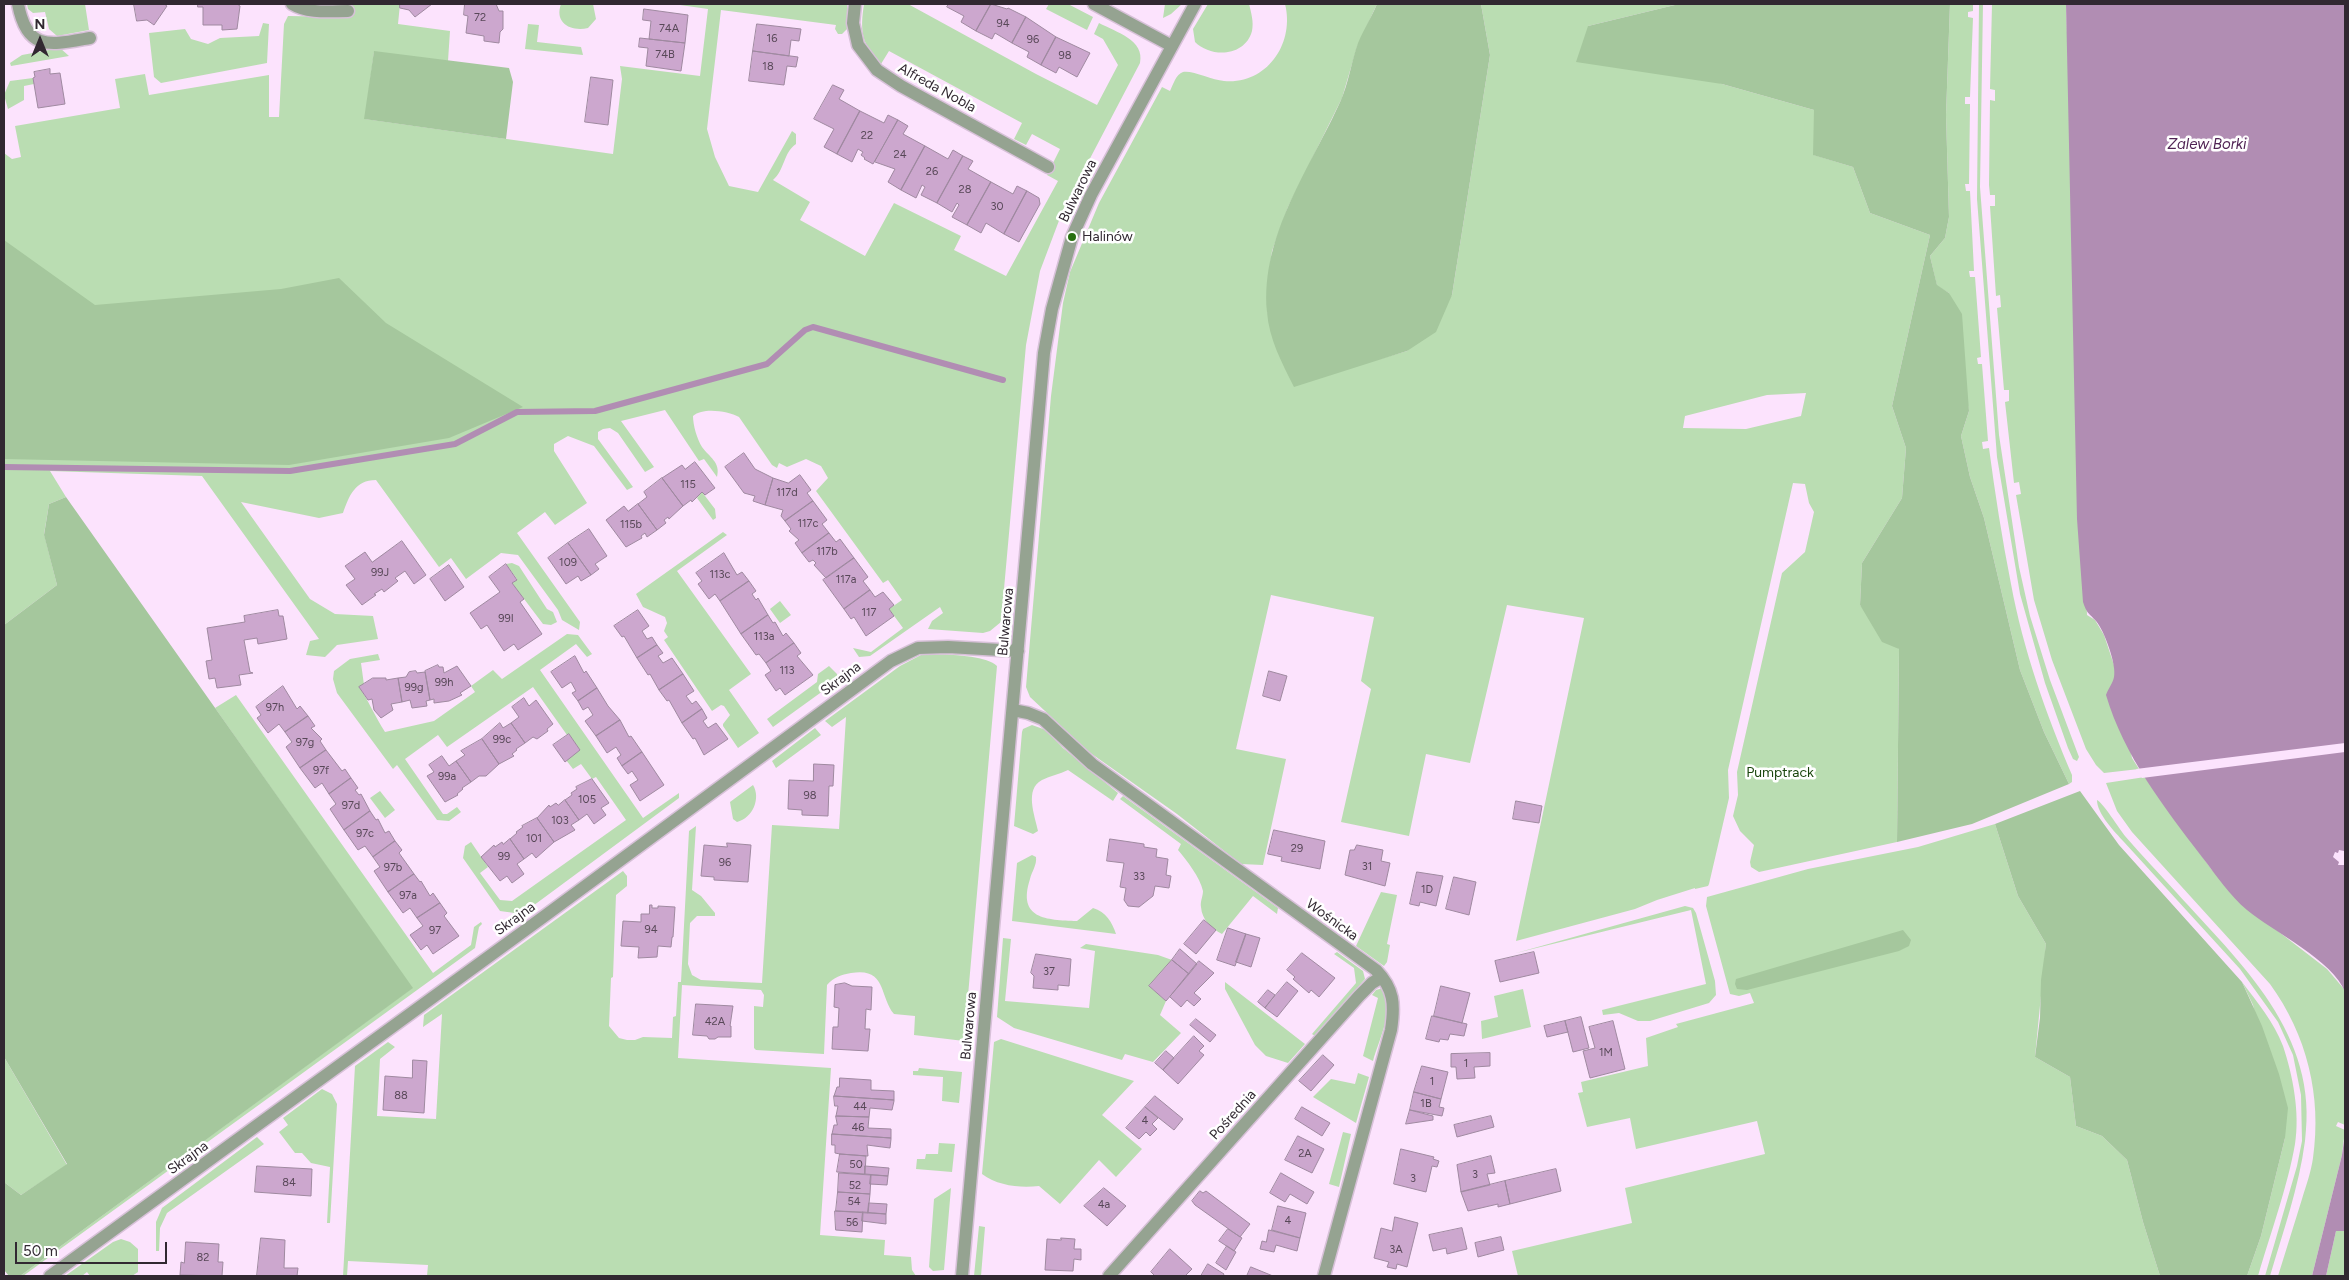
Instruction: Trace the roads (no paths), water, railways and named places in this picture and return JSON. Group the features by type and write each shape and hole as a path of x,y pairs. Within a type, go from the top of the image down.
{"street":[{"path":"18,4 23,25 31,37 37,40 53,43 90,38"},
{"path":"292,4 310,10 348,11"},
{"name":"Alfreda Nobla","path":"855,4 853,23 858,45 877,70 901,86 1048,167"},
{"path":"1094,4 1172,46"},
{"name":"Bulwarowa","path":"962,1276 1044,353 1052,309 1072,237 1091,195 1195,4"},
{"name":"Skrajna","path":"50,1276 891,661 918,648 948,646 1018,651"},
{"name":"Wośnicka","path":"1013,710 1043,719 1092,764 1376,970 1391,990 1393,1003 1392,1024 1324,1276"},
{"name":"Pośrednia","path":"1109,1276 1359,996 1372,983 1382,977"}],"water":[{"name":"Zalew Borki","path":"2066,4 2345,4 2345,849 2344,851 2339,850 2338,853 2335,852 2333,857 2339,862 2338,865 2345,865 2345,992 2339,980 2329,969 2301,947 2247,910 2223,885 2146,780 2123,739 2106,695 2113,679 2114,664 2103,632 2087,611 2083,602 2077,519"},
{"path":"2345,1134 2345,1231 2336,1231 2326,1276 2312,1276 2342,1155"}],"waterway":[{"path":"4,467 290,471 455,444 517,412 595,411 767,364 805,330 813,327 1003,380"}],"place":[{"name":"Halinów","path":"1072,237"}],"park label":[{"name":"Pumptrack","path":"1780,773"}]}
